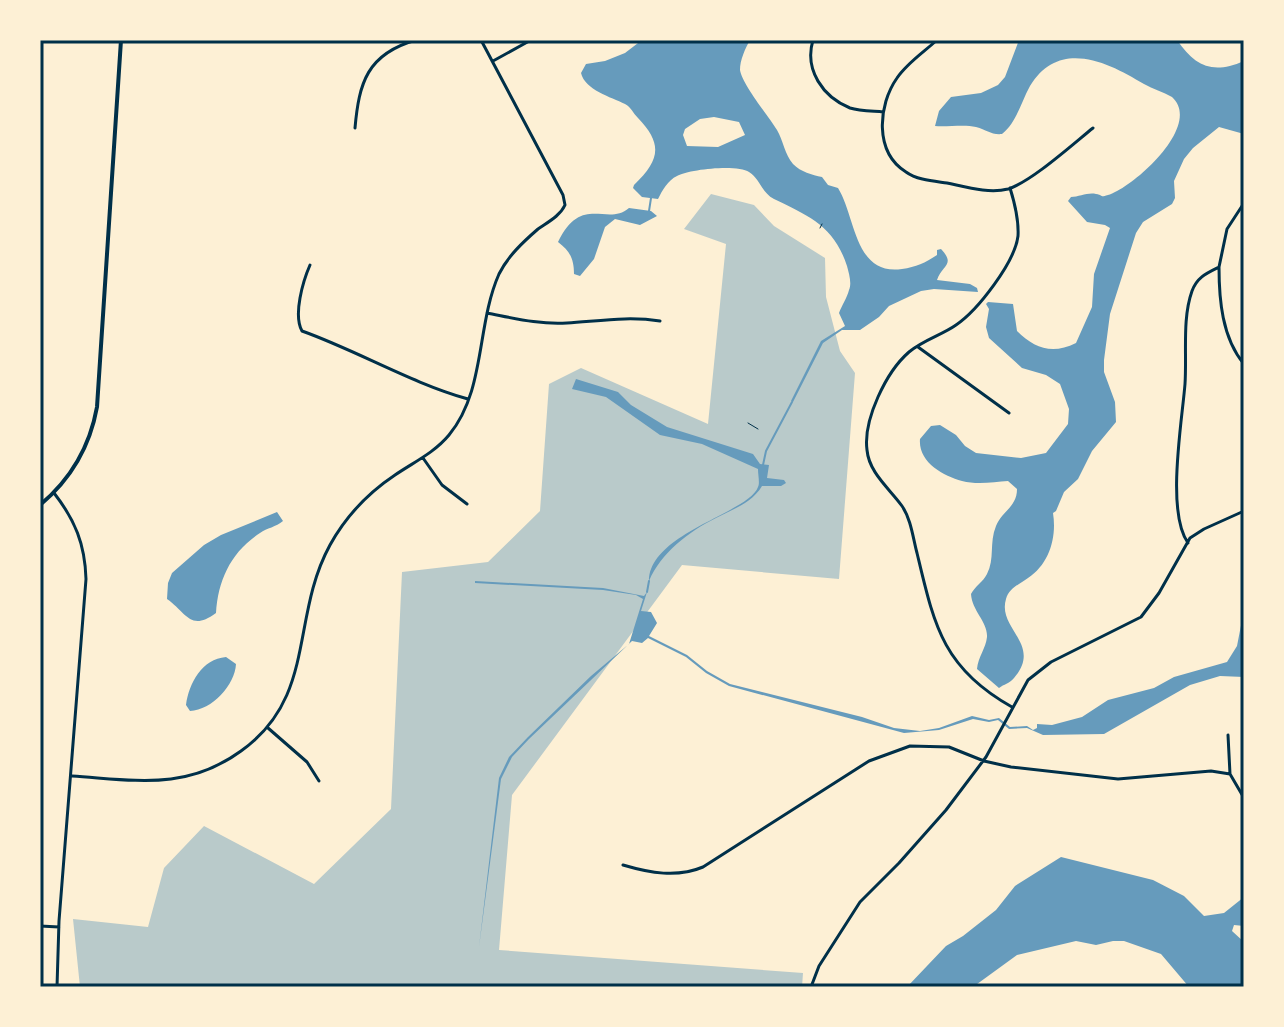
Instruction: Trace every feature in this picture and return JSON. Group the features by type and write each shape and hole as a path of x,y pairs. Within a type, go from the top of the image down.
{"main road":[{"path":"40,505 54,493 82,453 97,407 121,40"}],"street":[{"path":"355,128 357,101 367,73 392,48 416,40"},
{"path":"72,776 182,779 213,769 243,750 268,728 282,708 298,668 316,575 330,544 369,494 423,458 449,435 468,399 491,295 500,271 516,248 564,209 565,200 481,40"},
{"path":"492,62 531,40"},
{"path":"813,40 812,69 824,90 850,107 883,112"},
{"path":"937,40 898,77 883,112 882,136 886,148 894,162 905,172 919,178 977,189 1010,188 1028,178 1093,128"},
{"path":"1010,188 1018,215 1018,236 1010,257 969,314 955,326 917,347 891,372 867,437 867,453 872,467 906,514 929,605 947,649 958,666 1012,707"},
{"path":"1244,203 1227,229 1219,267 1226,325 1236,354 1244,364"},
{"path":"310,265 305,276 298,325 302,331 358,352 429,386 468,399"},
{"path":"1188,543 1179,523 1178,453 1188,310 1191,293 1201,276 1219,267"},
{"path":"487,313 520,320 566,323 620,318 660,321"},
{"path":"917,347 1009,413"},
{"path":"423,458 442,485 467,504"},
{"path":"54,493 72,517 86,557 57,987"},
{"path":"811,987 819,966 860,902 908,853 984,761 1028,680 1051,662 1141,617 1159,593 1190,538 1244,511"},
{"path":"268,728 307,762 319,781"},
{"path":"1228,735 1230,774 1244,798"},
{"path":"623,865 645,872 690,873 869,761 910,746 949,747 984,761 1011,767 1118,779 1211,771 1230,774"},
{"path":"40,926 59,927"}],"path":[{"path":"820,228 822,224"},
{"path":"748,423 758,429"}],"shaded area":[{"path":"711,194 754,205 774,226 825,258 826,297 840,351 855,373 839,579 682,565 512,795 499,950 803,973 802,987 80,987 73,919 148,927 164,868 204,826 314,884 391,809 402,572 488,562 540,511 549,384 581,368 708,424 726,244 684,229"}],"water":[{"path":"642,40 750,40 740,66 742,76 777,130 793,164 838,188 865,254 886,269 902,269 924,262 941,249 948,262 937,280 970,284 978,292 921,291 889,306 860,330 842,330 823,343 791,401 821,341 845,326 839,313 850,281 842,252 819,224 770,196 753,175 743,170 713,168 683,173 671,180 658,199 642,197 633,188 653,160 655,144 652,136 629,107 593,88 581,73 586,64 625,53","holes":["714,117 739,122 745,135 718,147 687,146 683,135 685,129 700,119"]},
{"path":"1019,40 1177,40 1205,66 1223,67 1244,61 1244,134 1219,127 1193,148 1174,181 1175,198 1172,204 1143,222 1136,233 1110,314 1104,360 1104,372 1115,402 1116,422 1092,451 1078,479 1064,492 1053,513 1054,532 1046,558 1035,572 1007,595 1005,610 1024,656 1014,678 999,688 977,669 987,632 971,594 987,574 996,526 1015,500 1017,489 1008,481 974,483 947,476 927,461 920,447 920,439 931,426 940,425 976,453 1021,458 1046,453 1068,424 1069,409 1060,384 1046,375 1022,368 989,338 986,327 989,309 986,304 1013,304 1017,331 1030,342 1051,349 1076,343 1092,307 1094,274 1110,228 1087,222 1068,201 1071,197 1087,194 1102,196 1119,190 1161,154 1179,123 1179,109 1172,97 1100,62 1069,58 1055,62 1042,71 1002,134 972,126 935,126 939,111 951,97 981,93 998,85 1005,77"},
{"path":"629,208 651,211 657,216 640,225 615,219 605,227 594,259 580,276 574,274 570,256 558,242 567,227 585,215 621,213"},
{"path":"576,379 618,392 631,405 667,427 753,454 760,464 769,465 767,478 786,483 762,486 748,501 686,537 668,552 649,581 653,564 665,550 681,537 751,497 759,485 758,469 702,444 660,435 606,397 572,389"},
{"path":"277,512 283,521 263,531 234,558 223,578 216,613 194,621 167,599 172,573 204,545"},
{"path":"475,581 603,588 644,596 647,592 641,611 651,612 657,623 649,636 687,655 730,684 894,728 920,731 972,716 989,720 999,718 1010,727 1027,726 1033,730 1037,724 1052,725 1082,717 1108,700 1154,688 1174,677 1227,662 1237,646 1244,610 1244,677 1220,676 1190,685 1104,734 1043,735 1027,728 1009,729 998,720 989,722 973,719 939,730 904,733 729,686 686,657 648,638 642,643 632,641 629,644 643,599 636,595"},
{"path":"628,645 529,739 512,757 501,779 479,947 499,778 509,757 591,676"},
{"path":"226,657 236,664 227,688 206,706 190,711 186,705 198,674 210,662"},
{"path":"1061,857 1153,880 1184,896 1204,916 1224,913 1244,897 1244,926 1234,925 1232,931 1244,942 1244,987 1189,987 1161,954 1124,941 1096,945 1076,941 1017,955 973,987 907,987 946,946 996,910 1015,886"}],"waterway":[{"path":"649,211 651,198"},
{"path":"763,465 766,451 792,402"},
{"path":"647,592 649,581"}]}
